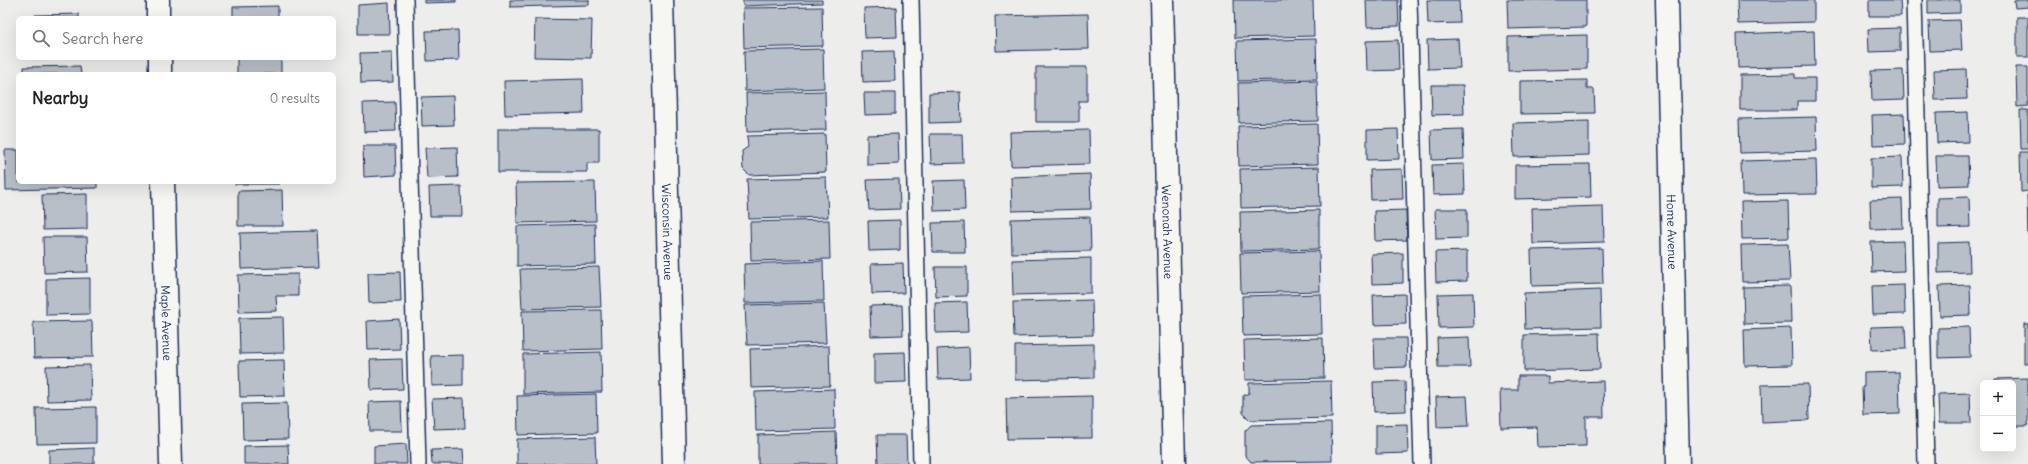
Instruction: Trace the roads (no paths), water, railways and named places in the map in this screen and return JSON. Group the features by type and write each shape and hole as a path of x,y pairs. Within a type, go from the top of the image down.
{"street":[{"path":"158,0 158,16"},
{"name":"Wisconsin Avenue","path":"662,0 674,464"},
{"name":"Wenonah Avenue","path":"1162,0 1174,464"},
{"name":"Home Avenue","path":"1667,0 1678,464"},
{"path":"160,60 160,72"},
{"name":"Maple Avenue","path":"163,184 171,464"}],"lane":[{"path":"405,0 418,464"},
{"path":"911,0 921,464"},
{"path":"1409,0 1422,464"},
{"path":"1914,0 1926,464"}]}
